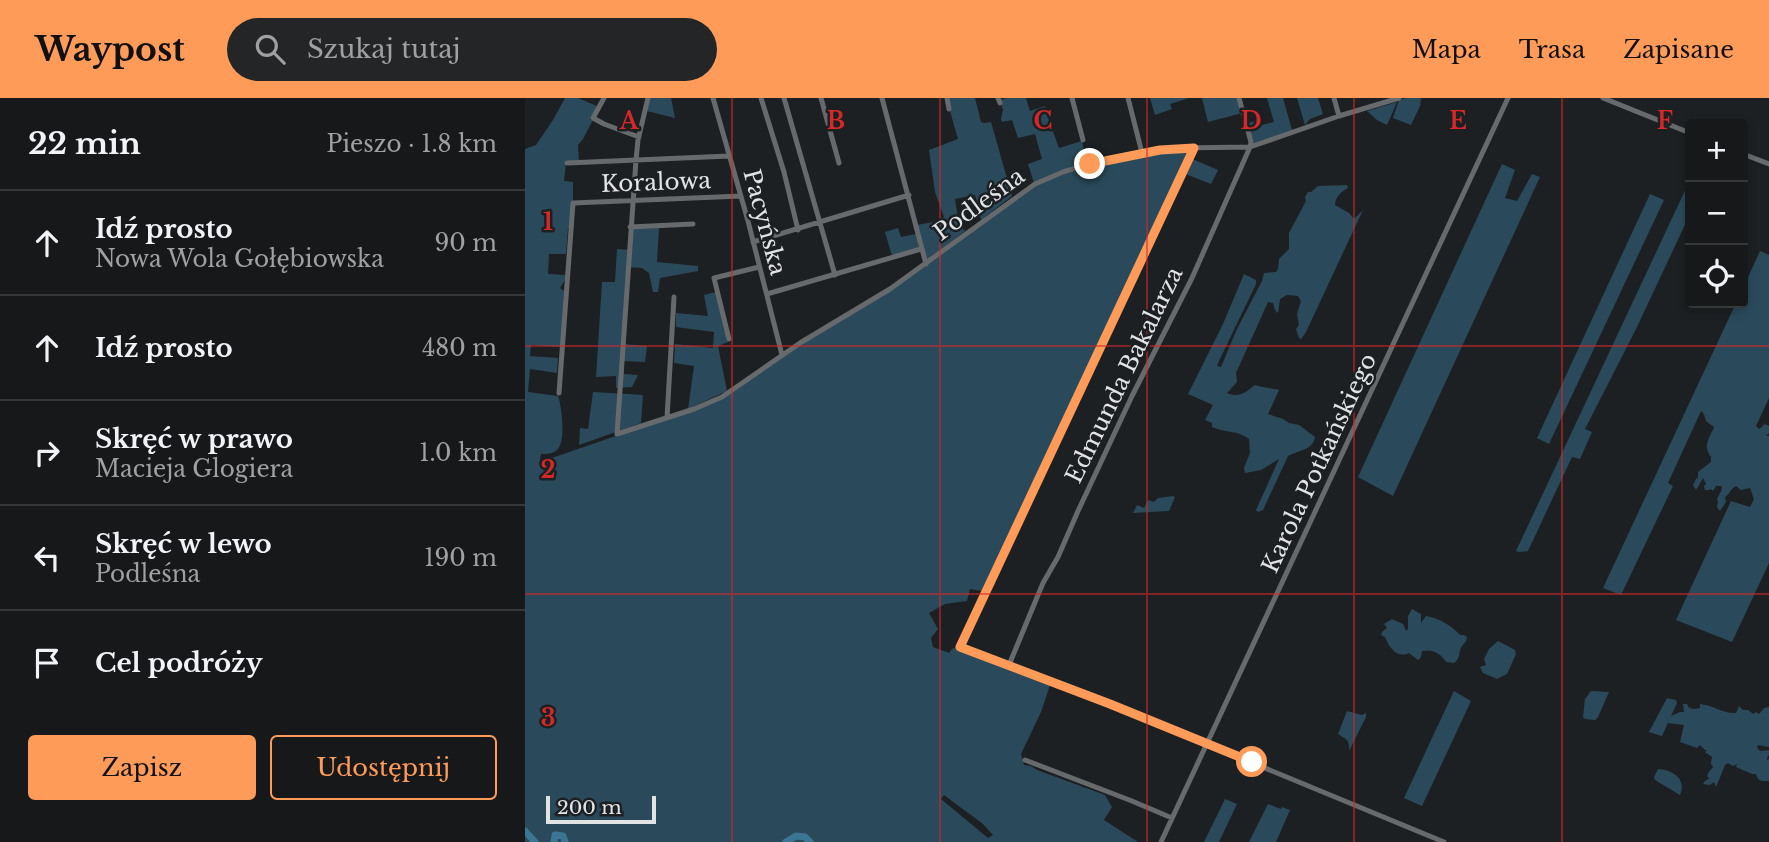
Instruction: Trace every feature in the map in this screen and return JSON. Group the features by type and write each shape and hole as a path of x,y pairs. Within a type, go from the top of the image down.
{"street":[{"path":"604,98 593,118 639,137"},
{"path":"648,98 639,137 630,227 693,224"},
{"name":"Pacyńska","path":"713,98 782,355"},
{"path":"761,98 798,230"},
{"path":"784,98 835,275"},
{"path":"821,98 839,163"},
{"path":"882,98 926,264"},
{"path":"947,98 949,109"},
{"path":"1072,98 1083,140"},
{"path":"1128,98 1142,153"},
{"path":"1239,98 1250,147"},
{"path":"1334,98 1339,116"},
{"name":"Podleśna","path":"630,227 617,434 694,410 722,397 782,355 890,289 1034,184 1090,164 1142,153 1177,148 1250,147 1376,101 1399,98"},
{"name":"Karola Potkańskiego","path":"1161,842 1508,98"},
{"path":"1603,98 1685,131"},
{"name":"Edmunda Bakalarza","path":"1009,665 1043,583 1058,557 1132,396 1192,278 1250,147"},
{"path":"1194,148 960,647 1110,704 1444,842"},
{"path":"567,163 729,156"},
{"path":"1748,156 1769,164"},
{"path":"753,242 909,195"},
{"name":"Koralowa","path":"559,393 573,203 741,196"},
{"path":"767,295 922,249"},
{"path":"729,339 714,278 759,267"},
{"path":"667,418 674,297"},
{"path":"1025,761 1173,818"}],"shaded area":[{"path":"565,98 578,98 597,106 590,120 593,120 578,145 579,162 566,163 564,181 573,182 573,227 568,228 566,254 549,254 548,274 565,275 560,288 564,291 561,347 531,345 530,356 558,358 557,373 530,369 528,392 558,396 562,416 560,446 554,452 541,454 539,464 723,399 800,345 892,290 1043,181 1084,168 1163,151 1190,151 992,575 982,591 970,589 967,601 945,604 929,613 938,629 931,638 933,647 949,653 957,647 1051,682 1041,712 1021,754 1024,765 1105,795 1112,807 1104,820 1138,842 525,842 525,149 536,145","holes":["944,795 983,824 993,835 988,838 941,799"]},
{"path":"650,98 671,98 675,118 647,111"},
{"path":"949,98 975,98 981,122 991,122 1012,196 981,220 975,195 955,199 959,225 965,231 928,259 925,257 917,225 944,217 935,192 929,150 958,139"},
{"path":"1026,98 1030,111 1045,106 1059,148 1082,141 1086,163 1034,183 1028,164 1042,159 1035,134 1018,138 1012,120 1002,122 1000,100"},
{"path":"1150,98 1189,98 1170,104 1172,109 1155,115"},
{"path":"1202,98 1238,98 1242,113 1208,122"},
{"path":"1267,98 1283,98 1292,130 1255,143 1248,123 1260,120 1262,125 1274,122"},
{"path":"1297,98 1318,98 1323,114 1310,119 1305,125"},
{"path":"1421,98 1411,125 1393,118 1399,100"},
{"path":"1397,102 1387,125 1367,111"},
{"path":"1190,158 1218,170 1211,184 1183,173"},
{"path":"1502,164 1515,170 1505,198 1517,201 1532,174 1540,177 1393,496 1358,477"},
{"path":"1347,185 1348,188 1339,195 1335,205 1354,219 1363,210 1306,332 1299,338 1296,329 1299,325 1297,314 1301,301 1298,296 1287,295 1280,299 1278,313 1273,303 1268,302 1236,373 1237,382 1227,393 1242,394 1255,385 1279,390 1268,414 1299,425 1315,437 1311,445 1288,456 1263,510 1258,512 1256,510 1279,459 1261,470 1245,473 1244,468 1250,453 1249,439 1212,427 1212,423 1205,420 1213,405 1188,394 1223,324 1244,274 1256,280 1256,284 1217,366 1221,367 1264,273 1276,272 1279,259 1289,249 1289,233 1308,192 1318,186"},
{"path":"1685,191 1685,225 1585,429 1592,432 1580,459 1572,457 1528,551 1516,551"},
{"path":"1650,194 1664,200 1549,444 1537,438"},
{"path":"659,228 657,262 698,266 698,271 660,278 658,292 653,292 649,273 642,268 627,267 623,344 647,346 645,362 624,361 624,374 638,375 632,387 616,388 616,376 596,377 602,282 615,282 617,249 631,250 632,229"},
{"path":"898,228 901,237 916,234 919,248 892,256 885,232"},
{"path":"1760,251 1769,255 1769,398 1756,426 1759,429 1764,424 1769,426 1766,436 1769,436 1769,563 1732,642 1676,620 1731,501 1750,507 1754,499 1750,488 1741,490 1736,486 1725,497 1726,502 1720,511 1717,499 1722,486 1716,486 1713,491 1705,490 1703,478 1696,490 1693,485 1698,478 1698,472 1711,462 1707,446 1714,427 1706,421 1701,411 1668,483 1673,486 1621,595 1603,588 1734,308 1748,308 1748,277"},
{"path":"716,292 728,342 718,346 727,391 688,409 694,366 674,363 675,344 713,348 714,332 676,327 676,313 708,316 704,295"},
{"path":"593,392 643,395 641,423 579,445 580,428 588,429"},
{"path":"1175,497 1169,511 1133,513 1137,505 1144,508 1148,500 1154,502 1158,498"},
{"path":"1412,609 1421,614 1421,623 1426,616 1431,617 1467,637 1454,663 1446,662 1433,651 1422,651 1418,660 1409,653 1397,653 1391,648 1381,635 1387,628 1384,624 1392,619 1403,624 1406,631"},
{"path":"1498,641 1515,650 1516,654 1507,674 1497,679 1483,673 1480,667 1486,665 1484,659 1489,649"},
{"path":"1454,691 1471,701 1422,806 1404,798"},
{"path":"1591,691 1609,692 1595,720 1583,717 1585,699"},
{"path":"1667,698 1676,700 1677,703 1671,716 1684,712 1683,704 1694,709 1700,708 1700,704 1731,713 1736,713 1739,706 1753,714 1759,714 1769,707 1769,747 1758,745 1757,748 1760,751 1769,750 1769,781 1762,781 1756,774 1736,767 1737,764 1733,766 1728,763 1716,787 1714,782 1710,785 1703,784 1710,778 1707,777 1713,767 1712,757 1700,745 1697,748 1680,742 1684,725 1668,723 1662,736 1649,732"},
{"path":"1347,711 1362,715 1366,713 1349,751 1347,740 1338,734"},
{"path":"1658,769 1677,776 1682,784 1680,795 1655,780"},
{"path":"1225,799 1237,804 1219,842 1204,842"},
{"path":"1268,804 1290,810 1276,842 1249,842"}],"waterway":[{"path":"525,831 535,842"},
{"path":"554,842 555,835 563,836 565,842"},
{"path":"786,842 796,836 805,837 810,842"}],"route":[{"path":"1090,164 1160,150 1194,148 960,647 1252,762"}]}
